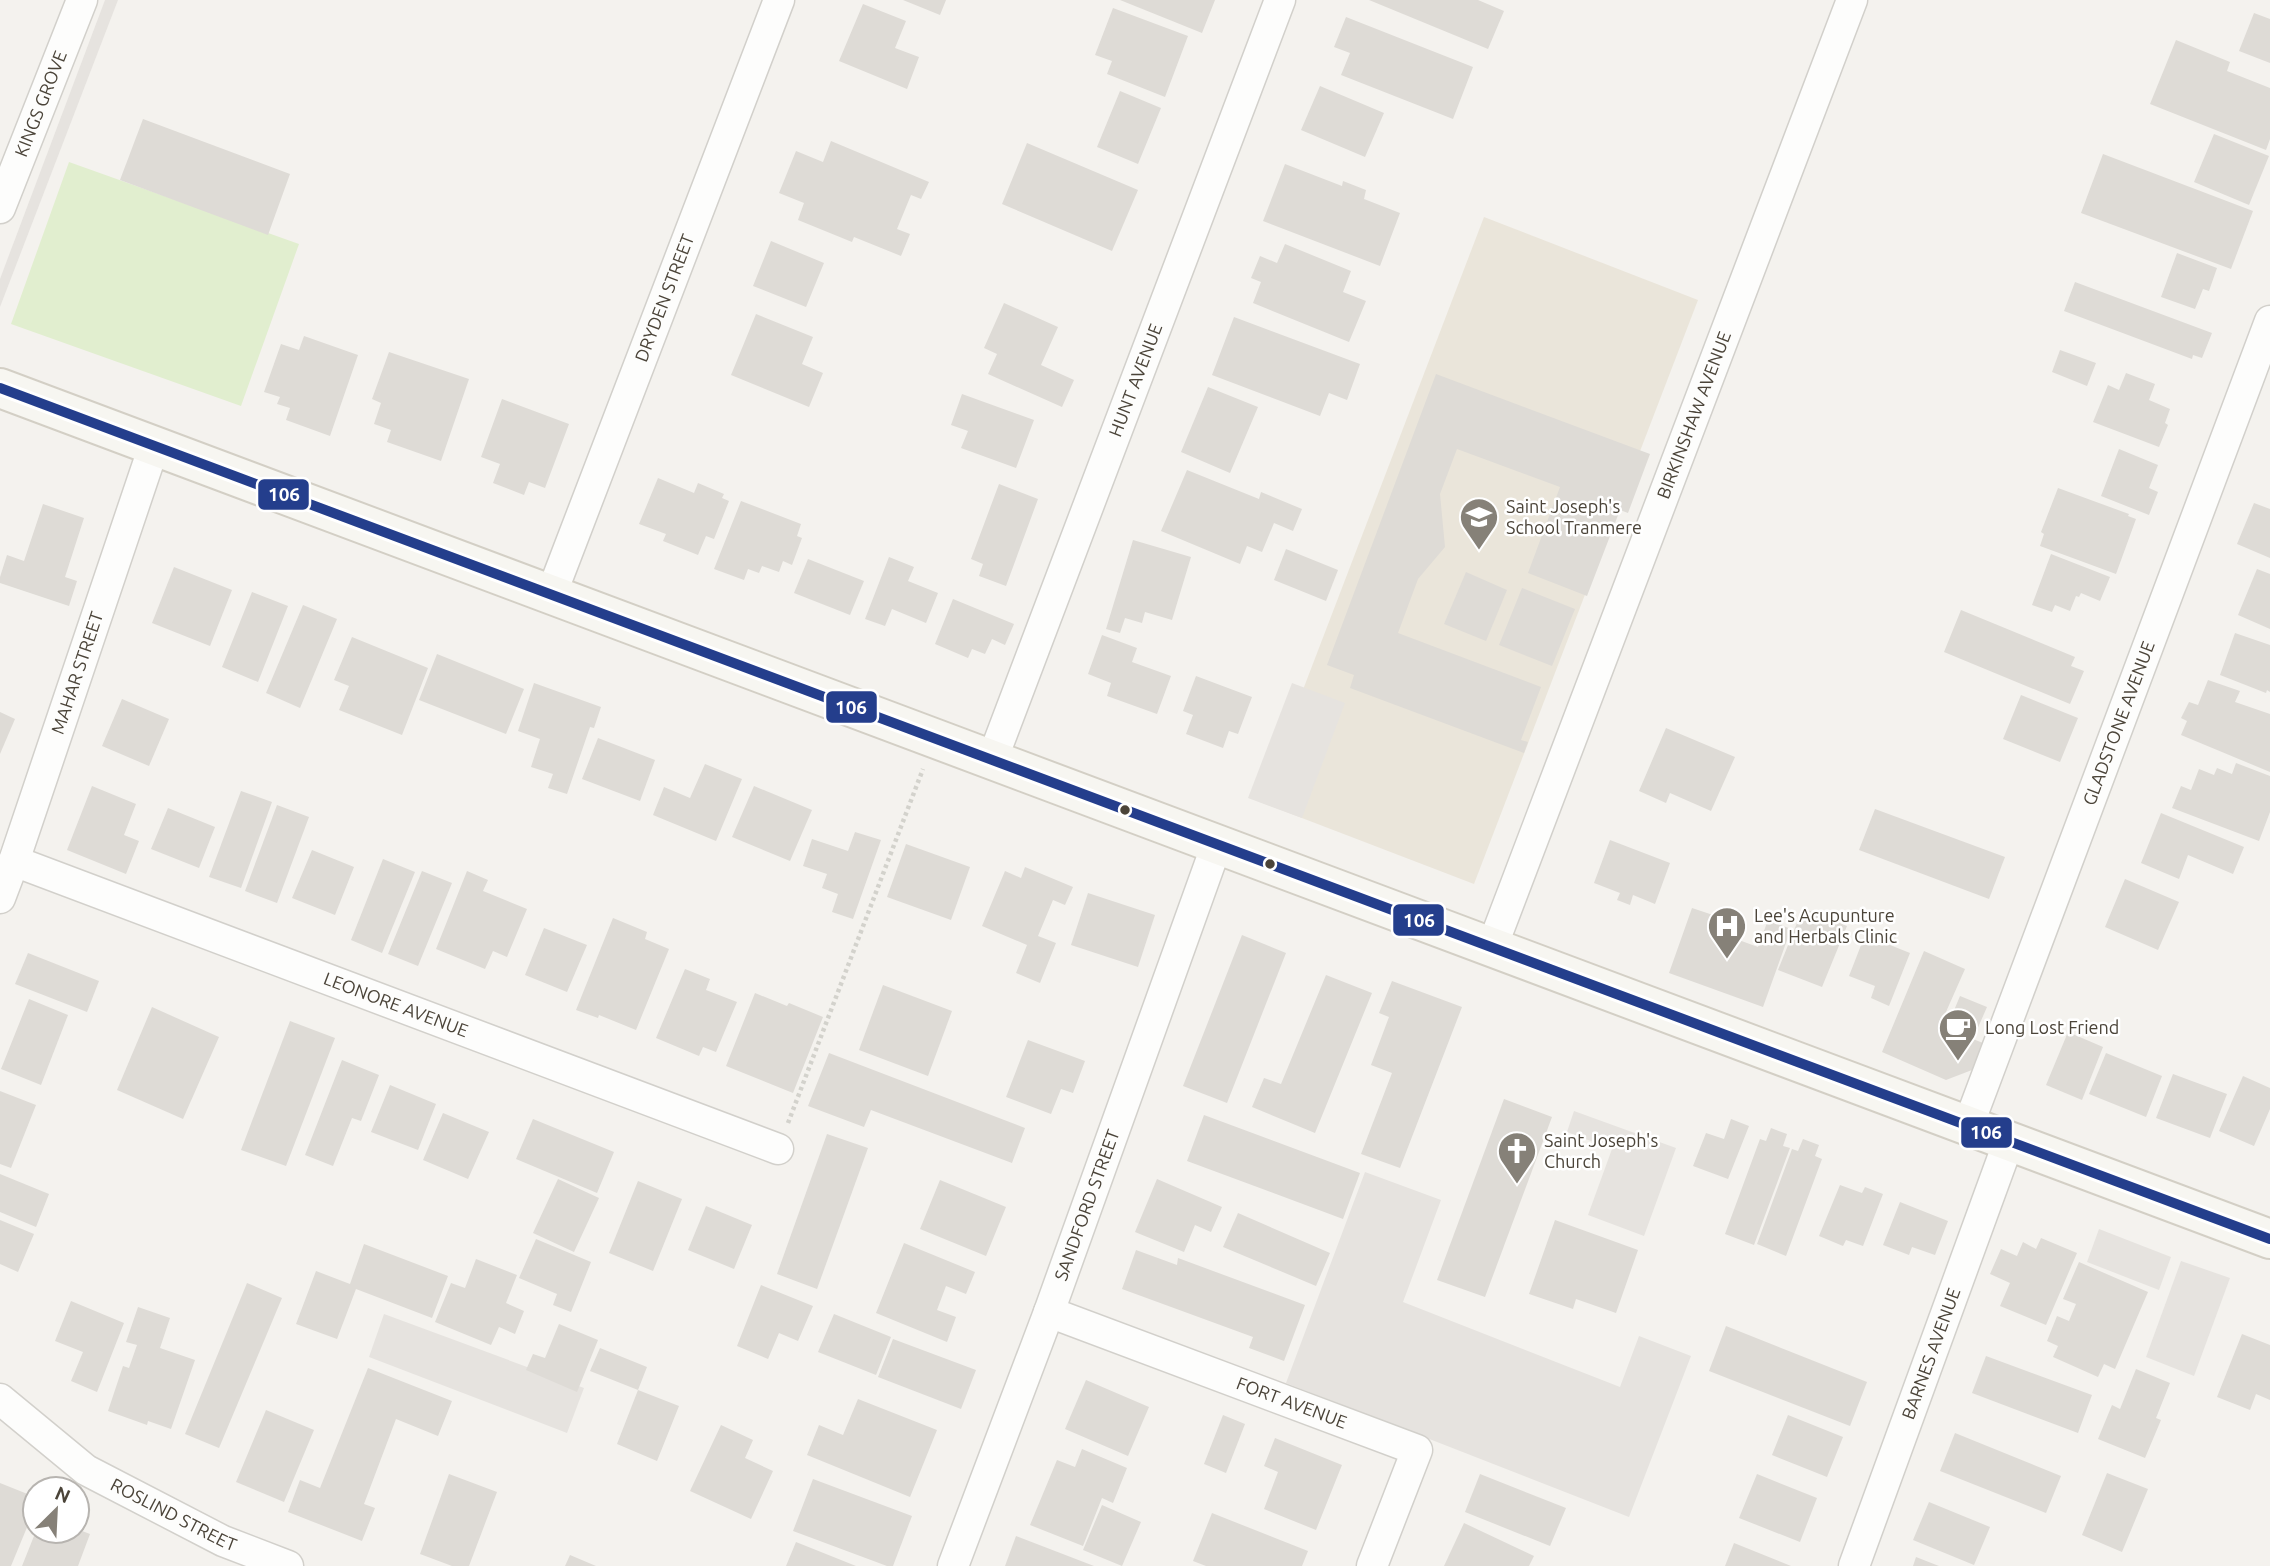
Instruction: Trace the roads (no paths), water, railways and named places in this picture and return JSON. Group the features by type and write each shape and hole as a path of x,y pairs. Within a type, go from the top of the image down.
{"main road":[{"path":"0,388 2270,1239"}],"street":[{"name":"KINGS GROVE","path":"0,208 82,0"},
{"name":"DRYDEN STREET","path":"551,595 779,0"},
{"name":"HUNT AVENUE","path":"992,760 1280,0"},
{"name":"BIRKINSHAW AVENUE","path":"1492,947 1852,0"},
{"name":"GLADSTONE AVENUE","path":"1968,1126 2270,321"},
{"name":"MAHAR STREET","path":"0,898 154,446"},
{"name":"SANDFORD STREET","path":"953,1566 1049,1312 1216,844"},
{"name":"LEONORE AVENUE","path":"14,861 778,1149"},
{"name":"BARNES AVENUE","path":"1854,1566 2009,1141"},
{"name":"FORT AVENUE","path":"1049,1312 1417,1450 1372,1566"},
{"name":"ROSLIND STREET","path":"0,1399 86,1470 223,1541 288,1566"}],"place":[{"name":"Saint Joseph's School Tranmere","path":"1479,551"},
{"name":"Lee's Acupunture and Herbals Clinic","path":"1727,960"},
{"name":"Long Lost Friend","path":"1958,1062"},
{"name":"Saint Joseph's Church","path":"1517,1185"}]}
